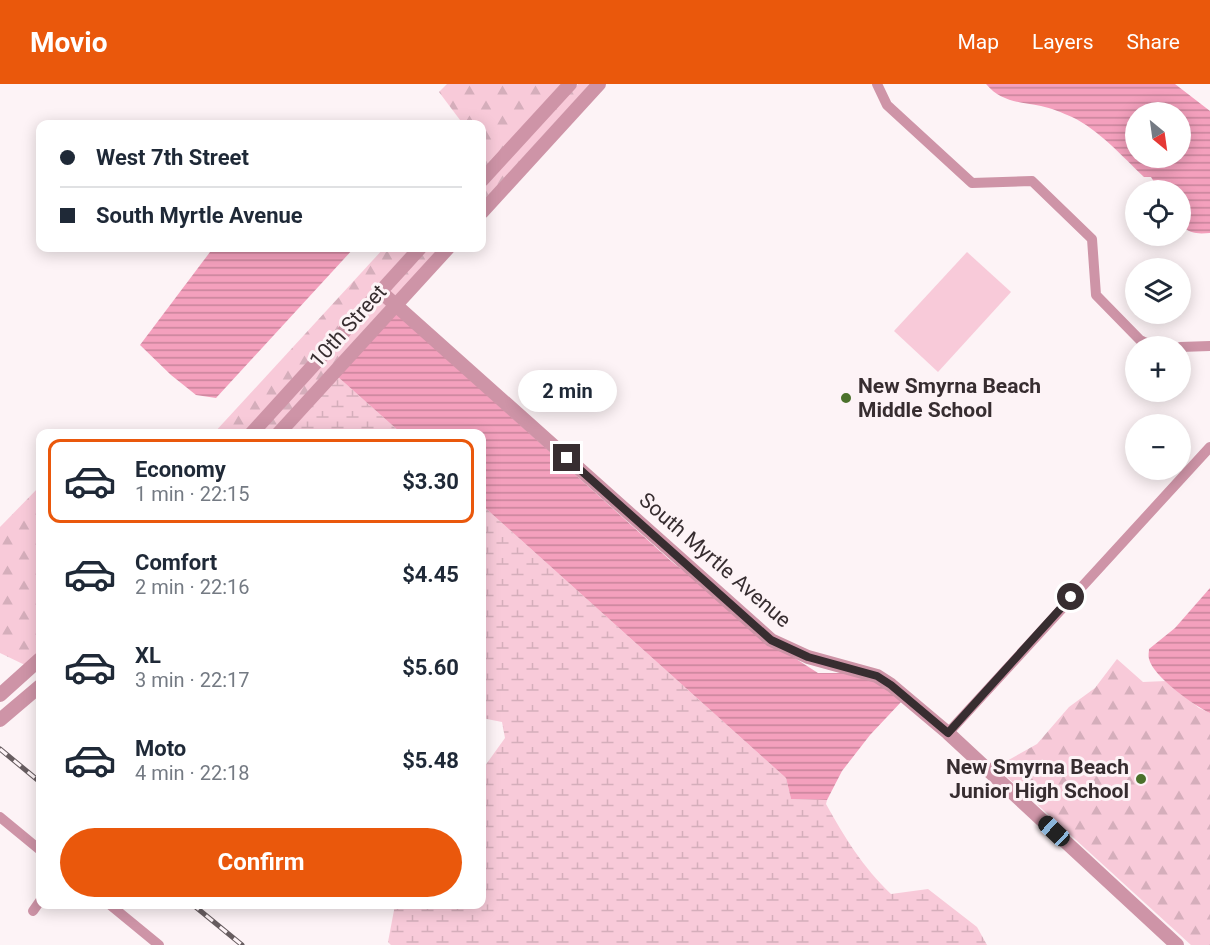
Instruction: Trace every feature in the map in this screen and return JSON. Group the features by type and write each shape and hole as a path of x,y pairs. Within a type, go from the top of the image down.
{"street":[{"path":"486,176 570,84"},
{"path":"486,208 599,84"},
{"path":"876,84 887,105 972,183 1032,181 1092,238 1096,295 1136,336"},
{"name":"10th Street","path":"256,429 416,252"},
{"name":"10th Street","path":"283,429 444,252"},
{"name":"South Myrtle Avenue","path":"380,291 771,640 808,657 877,676 891,685 948,733 1177,945"},
{"path":"1191,347 1210,346"},
{"path":"948,733 1210,447"},
{"path":"20,704 2,693 36,663"},
{"path":"0,720 36,690"},
{"path":"0,818 36,847"},
{"path":"33,910 36,907"},
{"path":"115,909 159,945"}],"green space":[{"path":"447,84 561,84 486,167 486,120 460,120 439,92"},
{"path":"578,84 590,84 486,198 486,185"},
{"path":"380,252 407,252 247,429 218,429"},
{"path":"424,252 436,252 395,297 388,291"},
{"path":"967,252 1011,292 938,372 894,331"},
{"path":"381,299 387,305 274,429 264,429"},
{"path":"338,377 396,429 291,429"},
{"path":"36,490 36,655 25,665 0,653 0,527"},
{"path":"486,509 786,778 791,799 827,800 826,804 855,851 871,873 891,894 928,889 977,927 987,945 391,945 388,942 394,909 486,909 486,764 505,738 502,722 486,719"},
{"path":"1117,659 1143,682 1166,681 1199,708 1210,713 1210,945 1191,945 996,767 1037,744 1069,707 1095,688"}],"shaded area":[{"path":"986,84 1175,84 1210,111 1210,233 1191,232 1191,180 1153,180 1151,177 1144,177 1135,168 1191,168 1191,102 1125,102 1125,159 1082,122 1049,108 1018,102 998,94"},
{"path":"210,252 350,252 216,398 196,395 140,345"},
{"path":"396,313 671,561 790,655 818,673 845,673 876,682 902,701 870,735 842,771 827,800 791,799 786,778 486,509 486,429 396,429 338,377"},
{"path":"1210,588 1210,713 1194,704 1158,674 1149,659 1149,649 1175,628"}],"railway":[{"path":"0,749 36,779"},
{"path":"198,909 242,945"}],"place":[{"name":"New Smyrna Beach Middle School","path":"846,398"},
{"name":"New Smyrna Beach Junior High School","path":"1141,779"}],"route":[{"path":"567,458 771,640 808,657 877,676 948,733 1071,597"}]}
